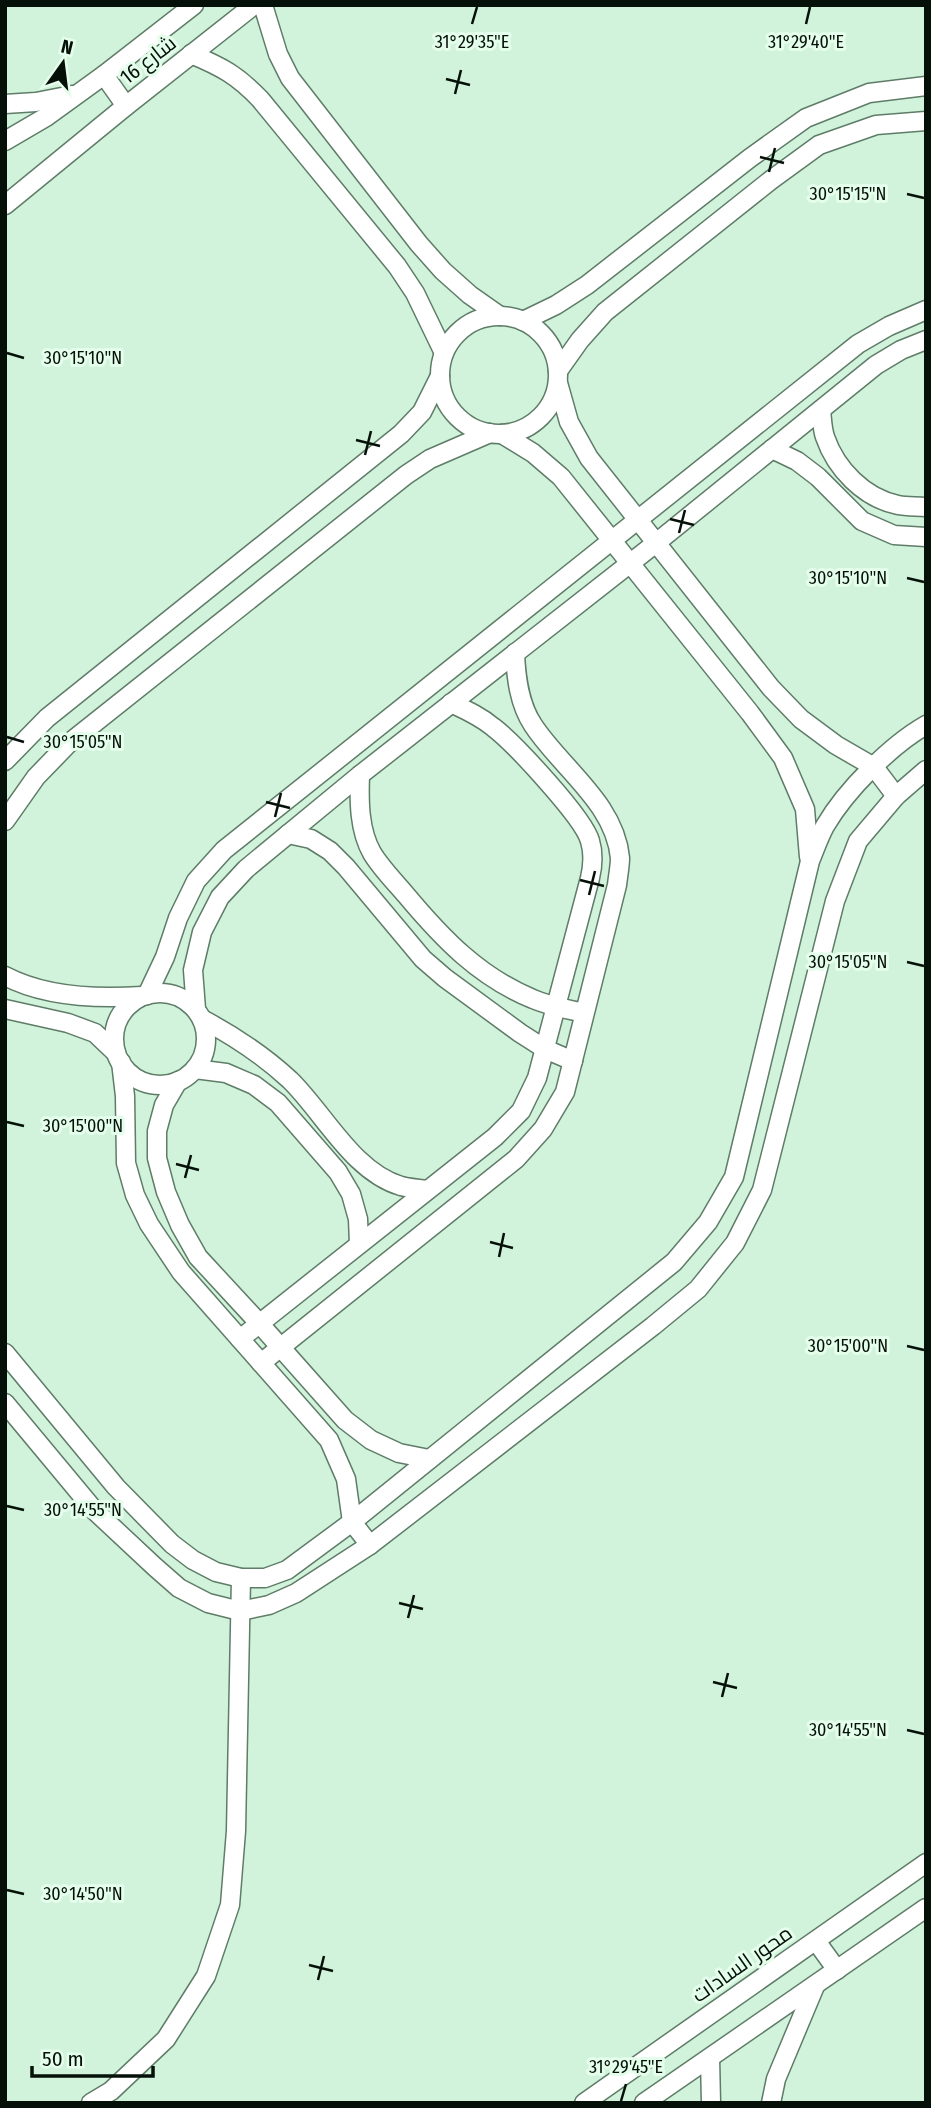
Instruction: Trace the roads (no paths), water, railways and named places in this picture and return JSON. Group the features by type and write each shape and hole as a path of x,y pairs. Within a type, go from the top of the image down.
{"street":[{"name":"شارع 16","path":"5,141 79,94 194,5"},
{"name":"شارع 16","path":"5,205 254,5"},
{"path":"263,5 278,54 290,78 419,244 461,287 500,316"},
{"path":"191,54 220,66 242,80 260,99 397,266 420,303 444,353"},
{"path":"104,75 126,106"},
{"path":"523,321 556,305 587,285 750,158 806,118 869,93 926,86"},
{"path":"5,104 36,102 79,94"},
{"path":"5,821 36,777 68,744 406,475 430,459 496,434 513,432 535,422 550,405 558,377 580,340 605,312 771,180 820,145 876,125 926,121"},
{"path":"370,1545 352,1522 346,1479 329,1440 181,1272 149,1224 135,1195 126,1163 125,1096 114,1036 118,1020 128,1006 144,995 165,957 178,918 196,881 224,850 858,344 889,326 926,310"},
{"path":"5,761 47,718 401,434 422,412 440,376 444,353 457,333 477,320 500,316 523,321 548,341 555,355 569,422 589,458 778,696 801,719 836,745 874,767 896,796"},
{"path":"429,1459 399,1453 370,1440 345,1420 198,1257 180,1226 166,1192 157,1158 156,1131 164,1105 178,1082 195,1069 204,1054 207,1036 199,1014 193,970 202,932 219,897 246,869 360,775 656,543 876,365 901,350 926,340"},
{"path":"440,376 445,399 458,418 478,430 496,434 533,453 561,477 750,713 783,758 805,809 810,861"},
{"path":"821,410 825,436 835,460 852,480 874,497 900,506 926,506"},
{"path":"772,449 797,461 818,477 862,521 894,534 926,537"},
{"path":"261,1363 516,1158 543,1129 565,1092 617,885 620,858 613,828 596,802 532,724 516,677 515,653"},
{"path":"240,1339 495,1137 521,1111 537,1078 594,862 590,839 579,818 513,744 474,713 451,703"},
{"path":"5,1353 116,1487 172,1544 193,1560 216,1572 241,1578 265,1578 287,1570 352,1522 674,1262 708,1222 734,1177 810,861 825,826 847,794 874,767 906,736 926,725"},
{"path":"5,1403 94,1510 179,1588 208,1603 240,1611 269,1605 296,1594 370,1545 698,1289 735,1242 762,1190 835,901 858,841 896,796 926,769"},
{"path":"360,775 359,802 363,828 373,854 437,933 472,964 512,989 533,999 584,1013"},
{"path":"288,834 310,839 330,851 423,959 470,997 545,1049 573,1061"},
{"path":"5,976 18,983 74,996 108,999 160,992 174,994 186,1000 199,1014 265,1057 292,1082 353,1154 374,1173 399,1186 427,1190"},
{"path":"5,1009 68,1023 95,1033 132,1075 146,1082 162,1085 178,1082"},
{"path":"195,1069 226,1073 254,1085 278,1103 338,1172 351,1194 358,1219 359,1244"},
{"path":"91,2103 111,2091 166,2039 206,1976 230,1905 236,1831 241,1578"},
{"name":"محور السادات","path":"584,2103 926,1863"},
{"path":"644,2103 926,1908"},
{"path":"816,1941 837,1970"},
{"path":"771,2103 776,2079 815,1986"},
{"path":"710,2058 711,2103"}]}
